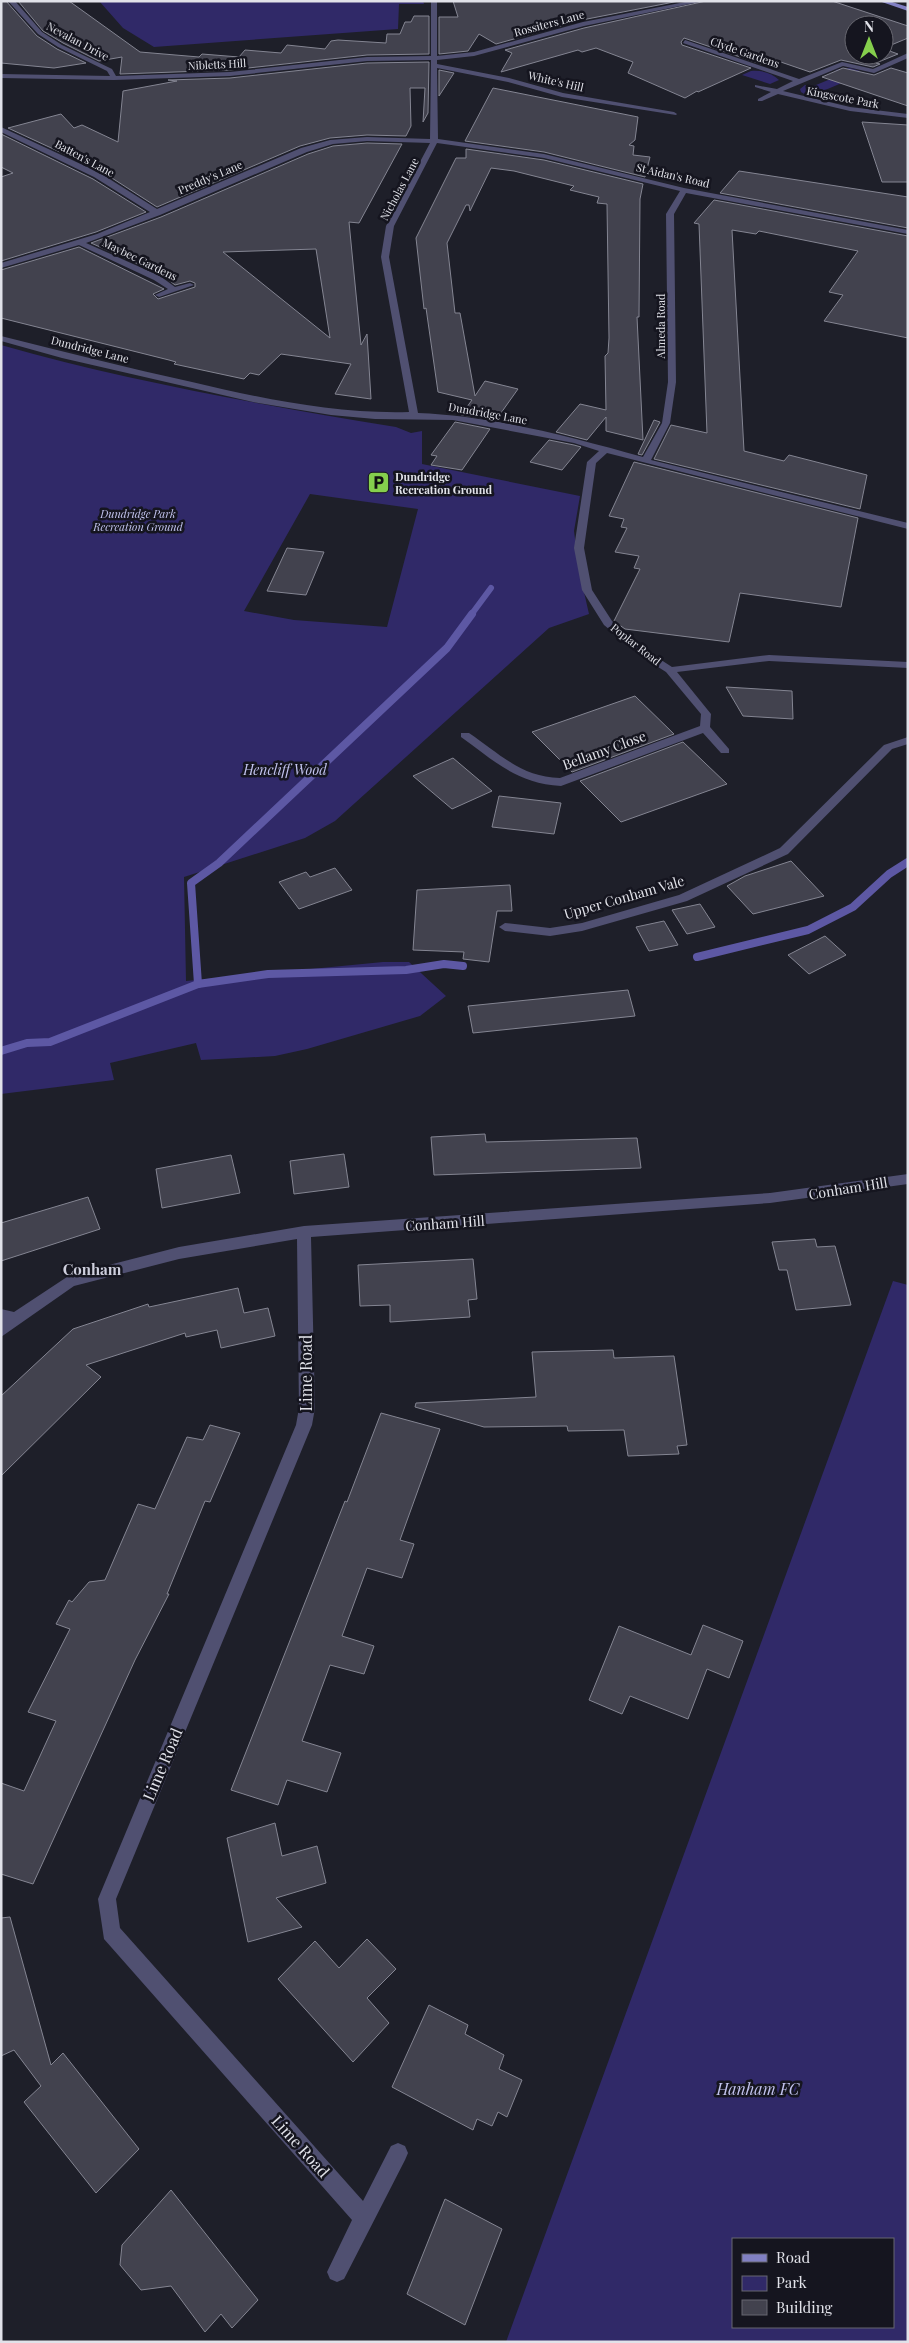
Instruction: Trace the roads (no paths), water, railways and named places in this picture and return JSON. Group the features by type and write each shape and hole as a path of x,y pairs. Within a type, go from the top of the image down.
{"main road":[{"path":"882,1 908,9"}],"street":[{"name":"Nevalan Drive","path":"10,1 40,33 60,46 110,70 114,78"},
{"name":"Nicholas Lane","path":"414,415 385,257 387,236 398,212 427,161 434,141 434,1"},
{"name":"Rossiters Lane","path":"433,62 474,54 584,24 701,1"},
{"name":"Clyde Gardens","path":"684,42 799,80"},
{"name":"Clyde Gardens","path":"776,91 842,64 874,70 908,55"},
{"name":"Nibletts Hill","path":"5,78 114,78 230,74 367,59 433,62"},
{"name":"White's Hill","path":"433,62 562,95 674,114"},
{"path":"1,70 6,71 5,78"},
{"name":"Kingscote Park","path":"757,86 810,102 854,111 908,116"},
{"path":"760,100 776,91"},
{"name":"Batten's Lane","path":"1,128 97,175 157,213"},
{"name":"Preddy's Lane","path":"1,266 81,243 157,213 288,156 319,145 367,139 434,141"},
{"name":"St Aidan's Road","path":"434,141 544,156 684,190 908,232"},
{"name":"Almeda Road","path":"646,461 666,423 672,382 670,214 684,190"},
{"name":"Maybec Gardens","path":"81,243 157,278 174,290 190,285"},
{"path":"159,295 174,290"},
{"name":"Dundridge Lane","path":"1,338 62,355 253,399 331,412 375,416 414,415 453,418 575,441 646,461 908,526"},
{"name":"Poplar Road","path":"605,450 592,462 579,548 587,590 608,623 651,658 670,670 769,658 908,665"},
{"path":"670,670 706,714 704,728 726,751"},
{"name":"Bellamy Close","path":"465,735 520,774 540,781 561,782 704,728"},
{"name":"Upper Conham Vale","path":"505,927 550,932 582,927 683,898 784,851 888,746 908,740"},
{"name":"Conham Hill","path":"1,1331 16,1318 70,1281 178,1253 304,1232 722,1203 824,1192 908,1179"},
{"name":"Lime Road","path":"304,1232 306,1408 304,1425 107,1899 111,1932 364,2218"},
{"path":"1,1315 16,1318"},
{"path":"337,2272 398,2153"}],"waterway":[{"path":"471,615 491,588"},
{"path":"198,984 191,883 219,863 447,648 472,614"},
{"path":"697,957 808,930 853,907 889,874 908,862"},
{"path":"198,984 268,974 406,970 444,964 463,966"},
{"path":"1,1051 27,1043 50,1042 198,984"}],"place":[{"name":"Dundridge Recreation Ground","path":"379,482"}],"district":[{"name":"Conham","path":"92,1269"}],"park label":[{"name":"Dundridge Park Recreation Ground","path":"138,519"},
{"name":"Hencliff Wood","path":"285,769"},
{"name":"Hanham FC","path":"758,2088"}]}
